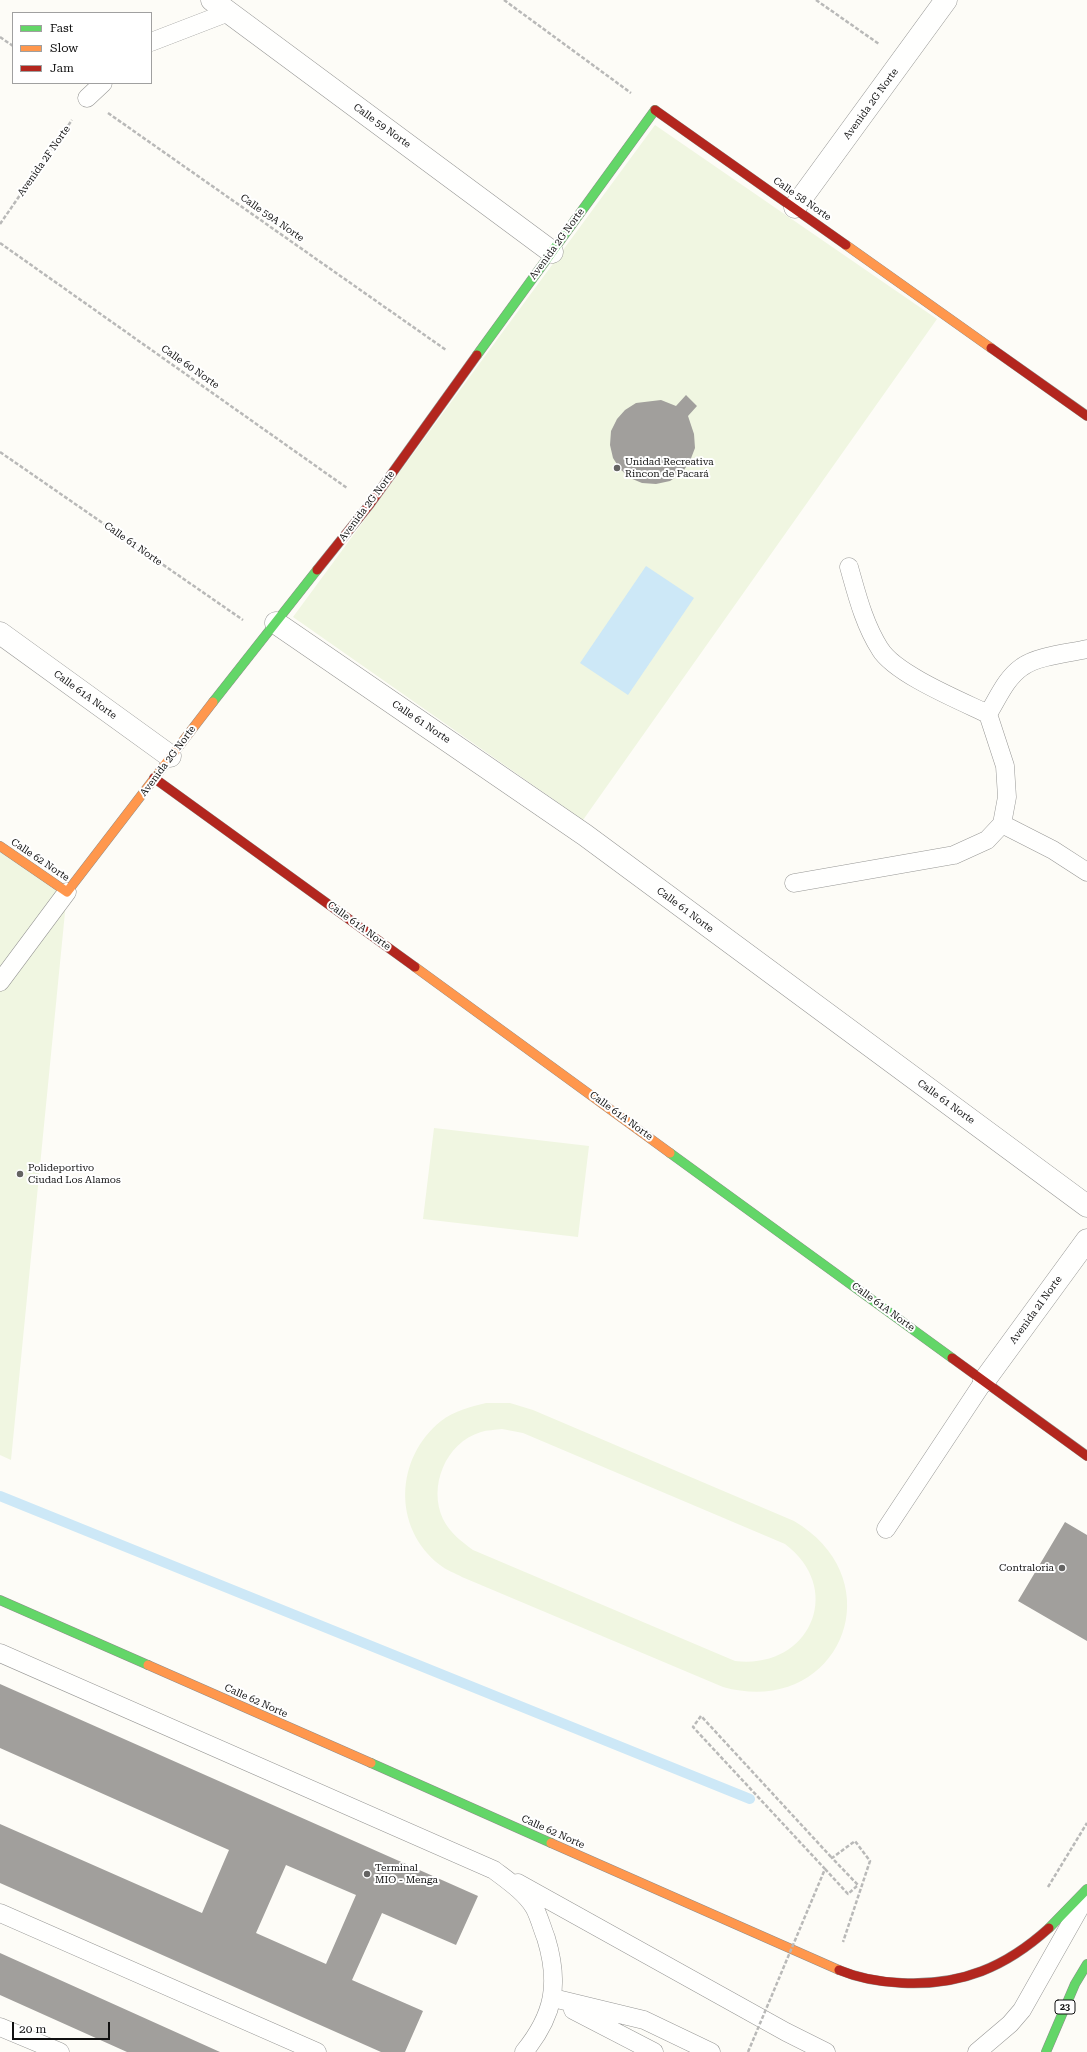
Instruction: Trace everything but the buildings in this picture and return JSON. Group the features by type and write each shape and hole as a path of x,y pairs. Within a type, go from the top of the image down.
{"street":[{"name":"Avenida 2G Norte","path":"795,208 946,0"},
{"name":"Calle 59 Norte","path":"226,4 552,252"},
{"name":"Calle 58 Norte","path":"654,109 1084,411"},
{"name":"Avenida 2G Norte","path":"67,892 170,756 370,504 470,367 654,109"},
{"name":"Calle 61 Norte","path":"271,629 585,834 1087,1206"},
{"name":"Calle 61A Norte","path":"0,633 170,756"},
{"name":"Calle 61A Norte","path":"154,778 1087,1456"},
{"name":"Calle 62 Norte","path":"0,846 67,892"},
{"name":"Avenida 2I Norte","path":"984,1381 1087,1240"},
{"name":"Calle 62 Norte","path":"0,1600 851,1975 875,1980 916,1985 938,1983 975,1974 1017,1956 1043,1936 1087,1889"},
{"name":"23","path":"1046,2052 1075,1984 1087,1964"}],"lane":[{"path":"152,41 226,4"},
{"path":"87,98 102,84"},
{"path":"794,883 954,855 987,840 1002,824 1007,797 1005,766 988,714 908,674 880,651 866,622 849,567"},
{"path":"988,714 1007,682 1022,666 1042,659 1087,649"},
{"path":"1002,824 1053,850 1087,872"},
{"path":"0,982 67,892"},
{"path":"886,1529 984,1381"},
{"path":"0,1653 494,1870 786,2032 826,2052"},
{"path":"494,1870 518,1889 534,1906 550,1953 554,1975 553,1998 546,2020 536,2038 524,2052"},
{"path":"977,2052 1010,2024 1022,2010 1087,1896"},
{"path":"0,1913 317,2052"},
{"path":"553,1998 617,2034 654,2052"},
{"path":"553,1998 644,2020 711,2052"},
{"path":"0,2027 60,2052"}],"path":[{"path":"504,0 654,109"},
{"path":"816,0 902,61"},
{"path":"0,37 12,45"},
{"name":"Avenida 2F Norte","path":"0,224 87,98"},
{"name":"Calle 59A Norte","path":"87,98 470,367"},
{"name":"Calle 60 Norte","path":"0,243 370,504"},
{"name":"Calle 61 Norte","path":"0,452 271,629"},
{"path":"701,1716 832,1858 858,1885 848,1894 693,1727 701,1716"},
{"path":"1047,1889 1087,1823"},
{"path":"832,1858 855,1841 870,1861 841,1947"},
{"path":"748,2052 825,1869"}],"green space":[{"name":"Unidad Recreativa Rincon de Pacará","path":"655,125 937,319 583,820 293,617"},
{"name":"Polideportivo Ciudad Los Alamos","path":"0,846 67,892 11,1460 0,1455"},
{"path":"434,1128 589,1146 578,1237 423,1219"},
{"path":"486,1403 510,1403 533,1410 794,1521 825,1547 843,1577 847,1609 840,1639 823,1665 797,1683 763,1692 723,1687 462,1577 440,1565 424,1550 413,1532 407,1513 405,1493 408,1473 415,1454 426,1436 441,1421 457,1412","holes":["502,1429 523,1433 785,1544 803,1563 813,1583 815,1604 811,1623 799,1640 783,1653 761,1660 735,1661 473,1550 452,1533 443,1519 439,1507 438,1493 439,1480 443,1468 449,1456 458,1446 468,1438 481,1432"]}],"water":[{"path":"646,566 694,598 628,695 580,663"}],"waterway":[{"path":"0,1496 750,1799"}],"traffic: fast":[{"path":"477,355 655,110"},
{"path":"213,702 317,570"},
{"path":"670,1153 952,1358"},
{"path":"0,1600 148,1665"},
{"path":"371,1763 551,1843"},
{"path":"1049,1928 1087,1889"},
{"path":"1046,2052 1075,1984 1087,1964"}],"traffic: slow":[{"path":"846,245 991,348"},
{"path":"0,846 67,892 213,702"},
{"path":"415,967 670,1153"},
{"path":"148,1665 371,1763"},
{"path":"551,1843 839,1970"}],"traffic: jam":[{"path":"655,110 846,245"},
{"path":"991,348 1087,416"},
{"path":"317,570 370,504 477,355"},
{"path":"154,778 415,967"},
{"path":"952,1358 1087,1456"},
{"path":"839,1970 861,1977 886,1982 923,1983 944,1981 982,1971 999,1963 1033,1942 1049,1928"}],"place":[{"name":"Unidad Recreativa Rincon de Pacará","path":"617,468"},
{"name":"Polideportivo Ciudad Los Alamos","path":"20,1174"},
{"name":"Contraloria","path":"1062,1568"},
{"name":"Terminal MIO - Menga","path":"367,1874"}]}
